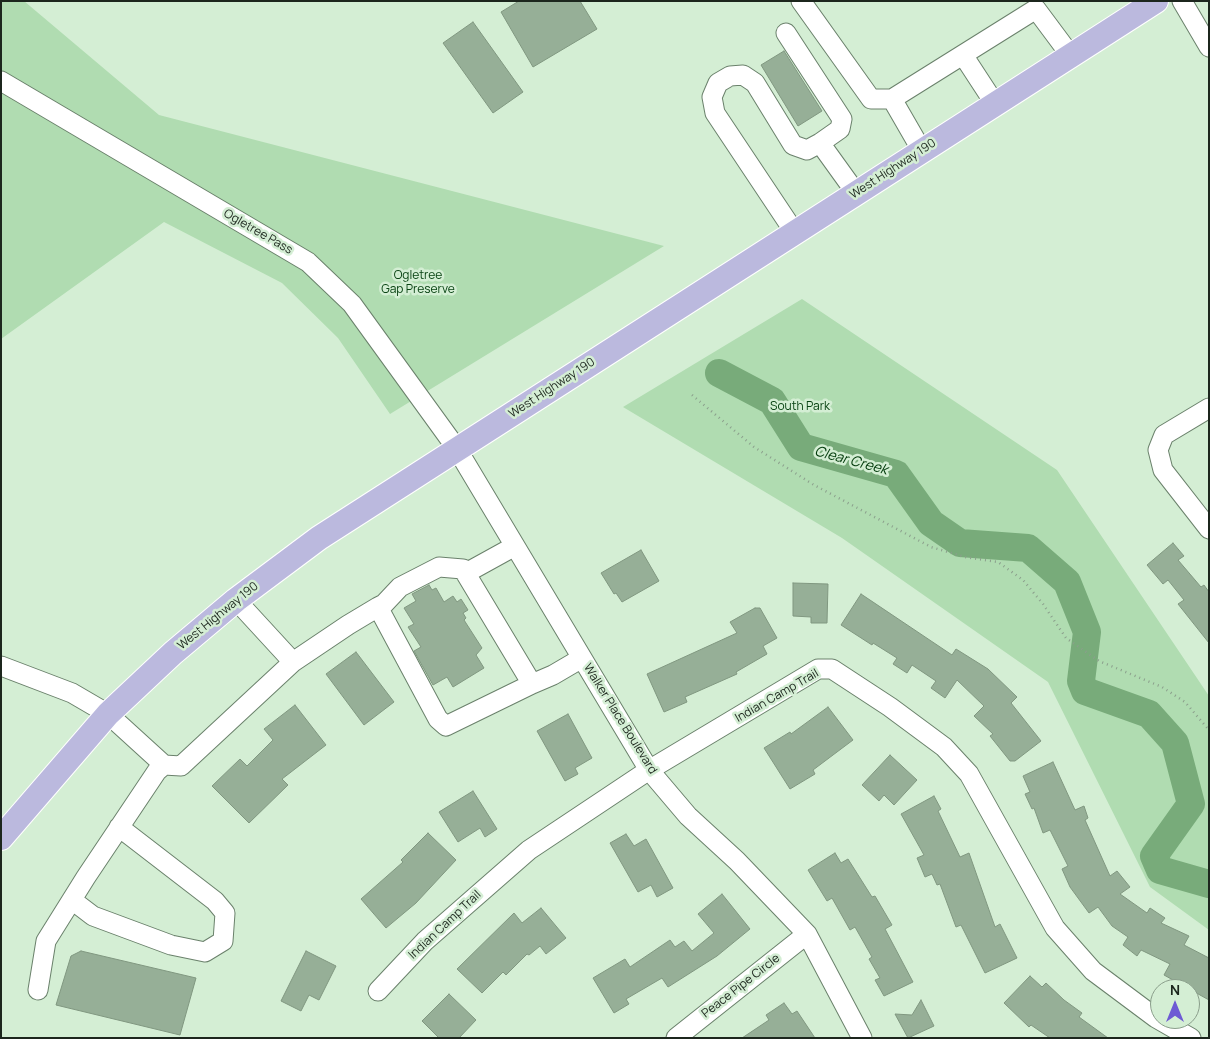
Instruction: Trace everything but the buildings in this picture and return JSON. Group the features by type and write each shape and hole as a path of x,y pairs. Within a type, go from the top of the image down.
{"main road":[{"name":"West Highway 190","path":"1,838 108,714 173,653 236,600 320,538 1156,1"}],"street":[{"path":"801,1 871,99 892,99 963,55 1036,5 1070,56"},
{"path":"1182,1 1209,47"},
{"path":"786,33 842,119 840,129 807,150 793,145 755,83 743,75 730,76 718,83 712,97 715,113 795,233"},
{"path":"963,55 995,104"},
{"name":"Ogletree Pass","path":"1,81 308,262 352,304 457,449"},
{"path":"892,99 922,151"},
{"path":"820,143 856,193"},
{"path":"1209,408 1164,435 1158,450 1163,470 1209,529"},
{"name":"Walker Place Boulevard","path":"457,449 650,770 688,816 737,862 807,934 862,1038"},
{"path":"466,573 515,546"},
{"path":"1,666 72,693 108,714 164,765 181,766 293,662 378,607 400,587 439,567 463,569 532,684"},
{"path":"236,600 293,662"},
{"path":"378,607 438,719 446,726 553,675 582,658"},
{"name":"Indian Camp Trail","path":"378,991 425,941 529,850 650,770 818,670 832,670 890,707 944,746 969,774 1055,928 1093,971 1156,1018 1191,1038"},
{"path":"38,990 46,941 119,827 157,771 164,765"},
{"path":"72,900 93,916 171,945 205,952 223,941 225,913 215,901 119,827"},
{"name":"Peace Pipe Circle","path":"676,1038 807,934"}],"path":[{"path":"692,395 754,447 846,502 931,547 965,557 998,562 1023,580 1044,604 1066,638 1094,658 1131,676 1162,687 1185,702 1209,730"}],"green space":[{"name":"Ogletree Gap Preserve","path":"1,1 24,1 159,115 664,246 390,414 338,338 282,283 164,222 1,339"},
{"name":"South Park","path":"802,299 1057,470 1209,696 1209,930 1150,887 1048,682 842,538 623,407"}],"waterway":[{"name":"Clear Creek","path":"719,373 772,401 801,447 896,474 931,523 960,543 1028,548 1067,582 1087,632 1081,681 1085,691 1149,714 1175,743 1191,804 1154,856 1160,870 1209,884"}]}
